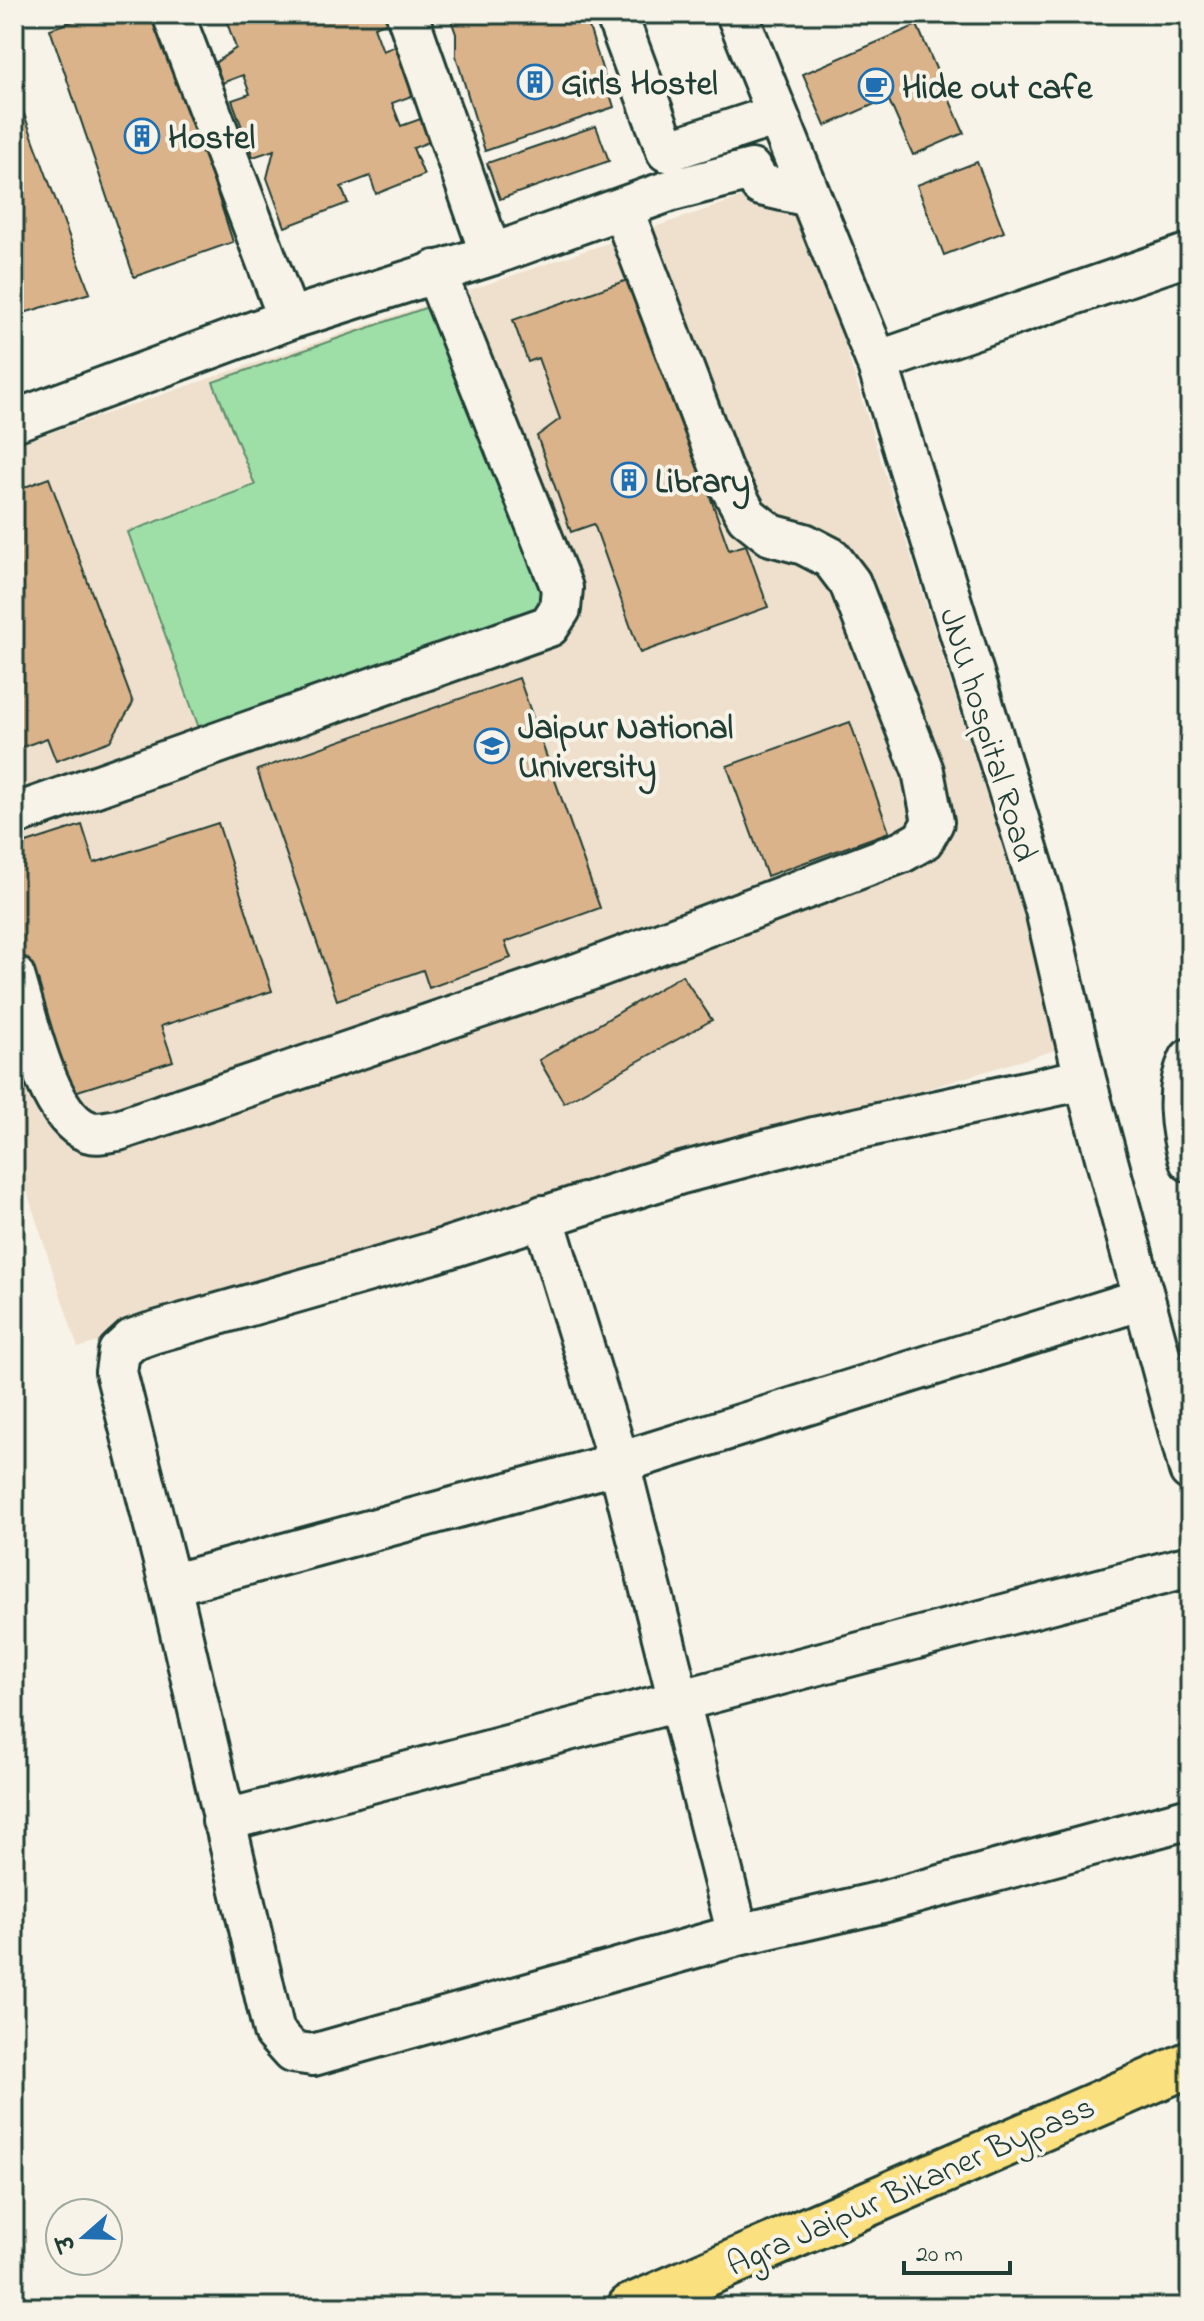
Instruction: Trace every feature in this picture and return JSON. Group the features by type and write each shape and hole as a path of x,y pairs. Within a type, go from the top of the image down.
{"main road":[{"name":"Agra Jaipur Bikaner Bypass","path":"630,2307 1190,2064"}],"street":[{"path":"173,14 289,319"},
{"path":"407,14 491,255"},
{"path":"616,14 667,151 777,115"},
{"name":"JNU hospital Road","path":"737,14 877,362 1046,910 1085,1079 1190,1470"},
{"path":"14,421 289,319 491,255 669,191 751,170 761,185 809,196"},
{"path":"14,976 55,1102 72,1123 90,1133 118,1130 578,974 902,852 923,840 933,822 923,771 850,583 831,558 804,544 771,535 747,516 722,471 622,208"},
{"path":"877,362 1190,254"},
{"path":"14,815 549,626 560,609 562,588 435,271"},
{"path":"1190,1059 1181,1077 1184,1140 1190,1161"},
{"path":"1085,1079 799,1142 678,1174 327,1284 152,1333 132,1340 119,1352 116,1372 170,1585 274,2032 292,2052 313,2055 738,1935 882,1902 1190,1818"},
{"path":"543,1216 619,1463 738,1935"},
{"path":"170,1585 619,1463 1143,1299"},
{"path":"223,1821 1190,1566"}],"shaded area":[{"name":"Jaipur National University","path":"793,180 1065,1047 78,1348 14,1152 14,445"}],"green space":[{"path":"445,301 561,609 199,728 128,532 255,485 213,382"}],"building":[{"name":"Hostel","path":"93,14 159,14 233,242 134,277 50,29"},
{"path":"224,14 388,14 391,21 374,27 383,51 398,45 417,94 392,103 401,126 426,117 434,140 413,148 424,175 376,194 370,176 341,187 348,203 285,227 267,178 274,150 253,157 232,100 250,94 243,75 222,83 215,63 236,48"},
{"name":"Girls Hostel","path":"449,14 585,14 614,107 485,151 456,56 456,34"},
{"name":"Hide out cafe","path":"917,25 964,133 913,155 888,98 825,126 803,74"},
{"path":"17,95 90,293 14,316 14,96"},
{"path":"596,126 609,161 500,199 487,163"},
{"path":"977,162 1004,232 944,255 917,185"},
{"name":"Library","path":"633,278 729,550 746,545 768,607 640,653 594,524 571,532 537,436 560,419 538,358 528,362 513,320"},
{"path":"49,478 133,703 110,741 56,761 47,738 14,750 14,491"},
{"path":"519,678 600,908 505,942 511,958 429,988 423,970 337,1000 257,770"},
{"path":"850,722 889,832 767,876 727,766"},
{"path":"218,823 272,991 161,1026 173,1061 65,1095 14,936 14,847 82,825 94,863"},
{"path":"682,975 712,1020 564,1103 539,1060"}],"place":[{"name":"Girls Hostel","path":"535,82"},
{"name":"Hide out cafe","path":"876,86"},
{"name":"Hostel","path":"142,136"},
{"name":"Library","path":"629,480"},
{"name":"Jaipur National University","path":"492,746"}]}
